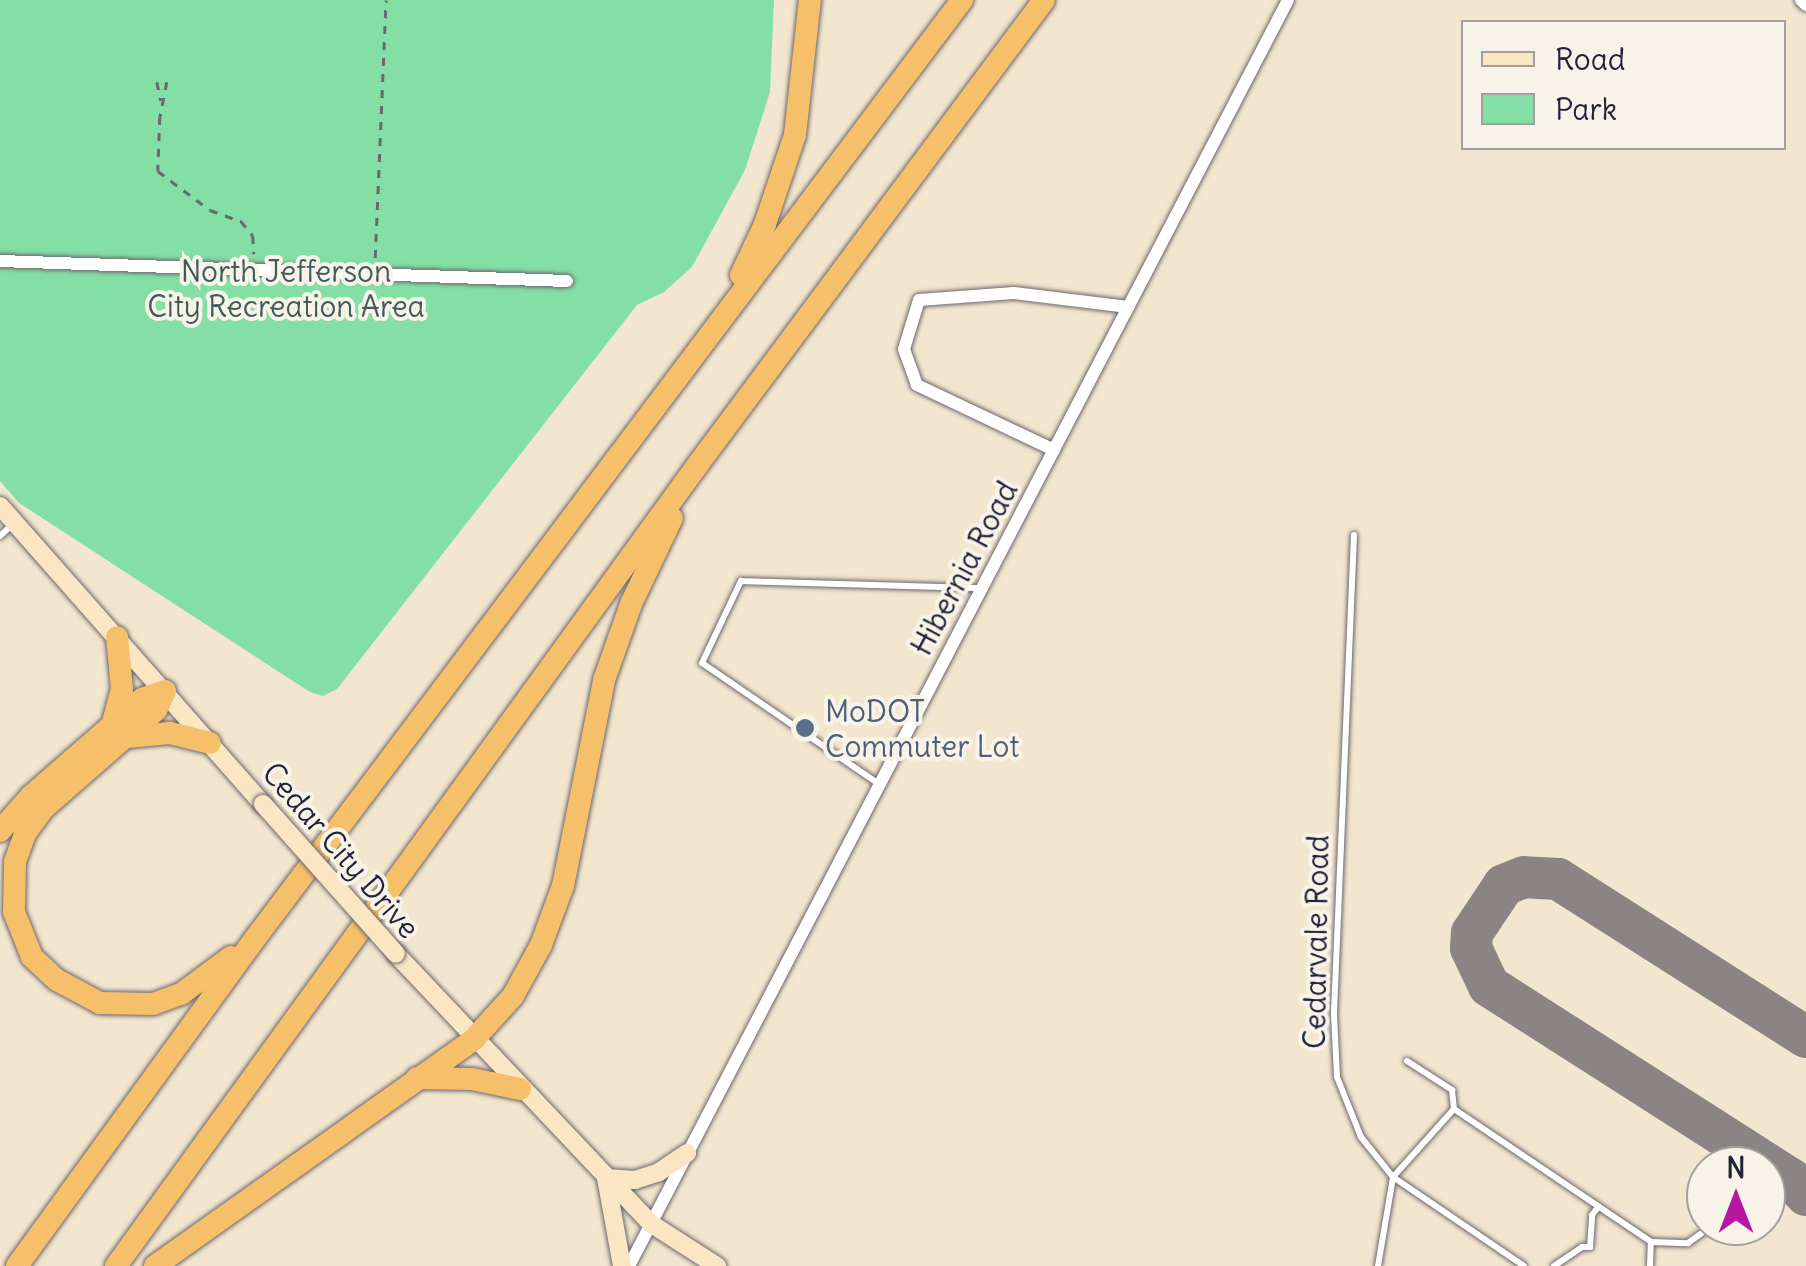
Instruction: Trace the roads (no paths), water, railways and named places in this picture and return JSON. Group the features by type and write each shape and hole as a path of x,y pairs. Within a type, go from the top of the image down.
{"highway":[{"path":"718,323 766,224 796,135 810,0"},
{"path":"16,1266 257,936 962,0"},
{"path":"116,1266 698,463 1044,0"},
{"path":"155,1266 474,1039 513,996 541,945 563,886 604,680 631,604 698,463"},
{"path":"117,637 122,689 117,733 43,808 25,834 15,862 13,893 20,936 32,957 88,1000 125,1006 153,1004 210,974 257,936"},
{"path":"0,831 32,796 117,733 156,710 166,691"},
{"path":"117,733 149,732 210,742"},
{"path":"418,1078 472,1078 520,1089"}],"street":[{"name":"Hibernia Road","path":"626,1266 1288,0"},
{"path":"0,261 568,281"},
{"path":"1054,450 916,385 904,349 919,300 1014,294 1128,307"},
{"name":"Cedar City Drive","path":"0,506 520,1089 650,1224 717,1266"},
{"path":"626,1266 606,1178 635,1180 659,1172 687,1153"}],"lane":[{"path":"0,536 15,522"},
{"name":"Cedarvale Road","path":"1354,535 1334,1015 1336,1078 1361,1137 1393,1178 1524,1266"},
{"path":"879,784 702,663 741,581 982,588"},
{"path":"1378,1266 1393,1178 1454,1109 1452,1090 1407,1061"},
{"path":"1454,1109 1651,1242 1686,1243"},
{"path":"1554,1266 1582,1247 1590,1247 1592,1215 1599,1206"},
{"path":"1650,1266 1651,1242"}],"place":[{"name":"MoDOT Commuter Lot","path":"805,728"}],"park label":[{"name":"North Jefferson City Recreation Area","path":"286,288"}]}
